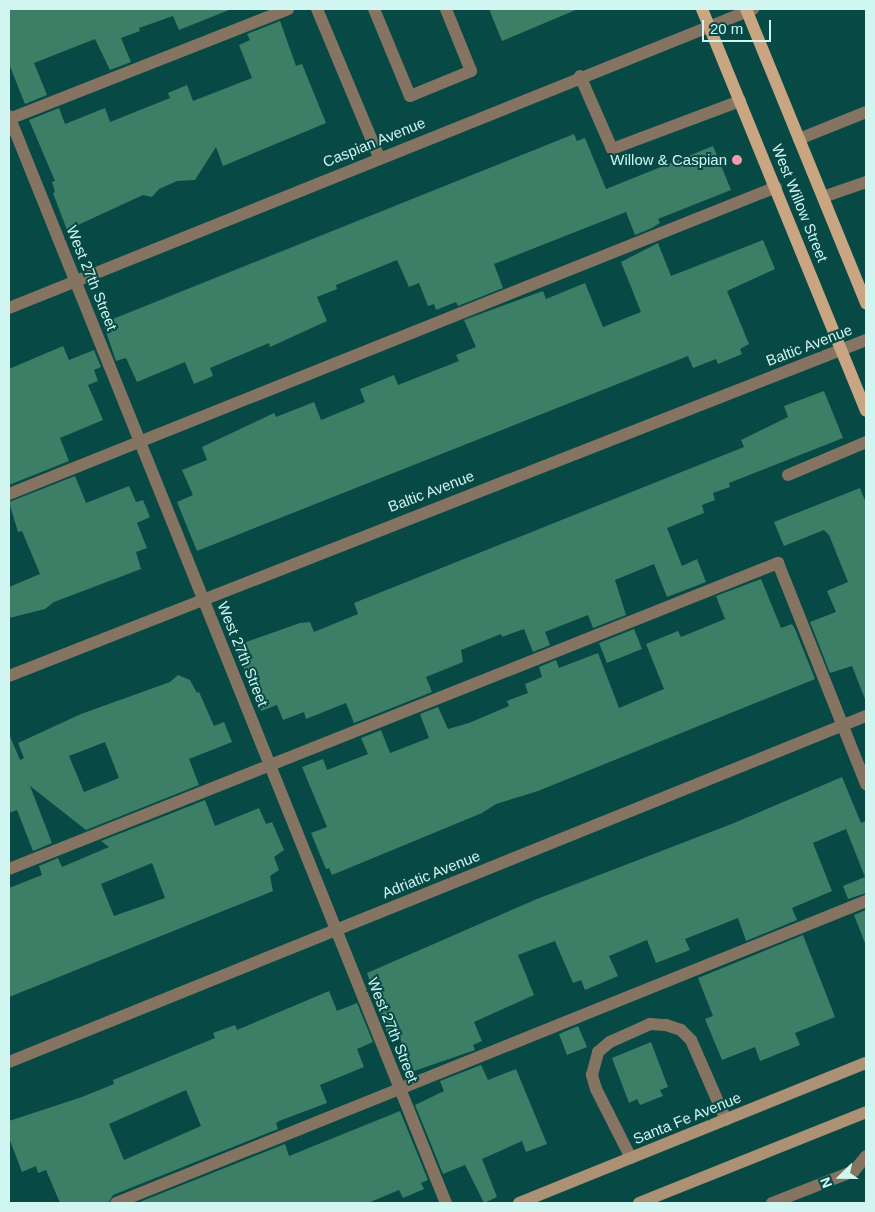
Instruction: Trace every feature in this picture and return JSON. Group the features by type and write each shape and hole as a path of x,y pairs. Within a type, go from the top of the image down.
{"main road":[{"name":"West Willow Street","path":"702,9 866,411"},
{"name":"West Willow Street","path":"749,10 866,304"},
{"name":"Santa Fe Avenue","path":"519,1203 866,1063"},
{"path":"639,1203 866,1112"}],"street":[{"path":"9,118 288,9"},
{"path":"317,9 379,157"},
{"path":"374,9 410,96 470,71 446,9"},
{"name":"Caspian Avenue","path":"9,308 580,76 749,10"},
{"path":"580,76 612,149 740,101"},
{"path":"799,139 866,112"},
{"name":"West 27th Street","path":"9,118 446,1203"},
{"path":"823,197 866,182"},
{"path":"9,494 776,187"},
{"name":"Baltic Avenue","path":"9,676 203,598 866,340"},
{"path":"788,475 866,442"},
{"path":"9,869 269,763 778,563 866,784"},
{"name":"Adriatic Avenue","path":"9,1062 866,716"},
{"path":"116,1203 866,901"},
{"path":"631,1158 596,1089 592,1074 598,1052 610,1042 650,1024 666,1025 681,1030 691,1040 726,1120"},
{"path":"772,1203 854,1171 866,1156"}],"building":[{"path":"9,9 229,10 179,30 173,16 139,28 140,31 121,38 131,62 110,70 95,39 34,63 47,95 25,104 9,64"},
{"path":"489,9 578,9 502,41"},
{"path":"280,21 296,66 302,64 326,123 223,166 216,147 195,180 177,181 159,189 152,197 143,195 67,230 53,193 55,192 52,182 55,181 29,120 59,108 65,124 105,108 110,122 170,98 168,93 187,85 193,101 252,78 239,45 250,40 247,34"},
{"path":"574,134 577,141 585,138 606,189 713,146 731,190 658,219 660,223 635,235 626,212 494,264 503,288 458,306 456,302 436,310 434,304 428,306 419,283 409,287 397,260 336,285 337,289 317,297 327,321 270,347 269,343 210,368 213,376 194,384 185,362 137,382 126,358 116,361 103,323"},
{"path":"763,240 775,269 727,291 749,344 740,349 742,354 718,364 716,359 693,368 688,356 197,551 177,502 193,495 182,470 207,460 202,447 274,413 276,417 314,402 321,420 365,402 360,389 394,375 398,385 459,361 456,355 476,347 464,320 543,291 546,299 585,283 603,327 641,312 621,262 658,243 671,276"},
{"path":"63,346 69,360 94,350 101,367 94,370 98,381 88,385 103,420 60,438 69,461 9,485 9,369"},
{"path":"824,391 843,438 729,483 730,487 713,493 715,500 702,505 704,513 667,528 682,566 697,559 706,582 667,597 654,564 615,580 626,615 593,628 588,615 545,632 550,645 533,652 524,629 502,637 501,634 461,650 463,662 426,677 432,692 354,723 346,703 306,719 304,712 283,720 277,705 261,711 235,646 300,623 310,622 314,632 358,614 354,603 744,447 741,440 788,417 784,406"},
{"path":"75,476 86,503 129,486 136,502 143,500 150,517 137,523 147,548 136,552 141,569 54,602 45,609 9,618 9,587 40,574 22,531 18,532 9,502"},
{"path":"860,488 866,503 865,699 852,666 830,673 810,622 836,612 827,591 848,582 829,535 824,530 784,546 774,522"},
{"path":"761,579 781,628 792,624 795,629 815,679 538,791 496,804 482,813 332,875 329,868 326,869 311,833 327,827 302,767 323,759 327,770 368,754 361,738 381,730 390,753 429,738 420,714 438,707 448,729 469,723 509,706 507,701 528,693 525,684 542,677 539,667 556,660 559,668 598,653 619,708 664,689 646,644 678,631 681,637 725,619 716,596"},
{"path":"634,629 642,649 607,663 599,643"},
{"path":"178,675 190,680 197,693 199,692 214,726 224,722 232,742 189,759 199,785 86,830 30,786 52,843 33,851 17,810 9,813 9,734 20,760 24,758 18,743 81,714 170,682","holes":["105,742 119,778 84,792 69,756"]},
{"path":"842,777 861,823 866,821 866,893 848,899 843,886 865,877 846,829 813,843 832,891 792,908 797,920 746,941 738,918 685,939 690,950 656,963 647,940 609,956 618,976 585,990 581,980 573,983 555,941 518,955 534,995 474,1022 482,1041 473,1045 475,1050 414,1071 397,1032 388,1036 367,973 537,899 734,823"},
{"path":"205,800 215,826 259,808 266,824 272,822 284,850 274,857 279,870 270,876 273,891 9,997 9,888 42,875 39,866 58,858 62,867 109,847 101,841","holes":["152,863 165,898 114,916 101,884"]},
{"path":"866,910 866,943 865,943 854,915"},
{"path":"803,935 835,1017 795,1033 800,1045 760,1061 755,1047 722,1060 705,1019 713,1016 698,978"},
{"path":"329,991 337,1011 357,1003 373,1042 357,1049 364,1067 320,1085 327,1103 279,1121 276,1123 278,1129 113,1195 108,1203 60,1203 46,1170 38,1173 36,1166 22,1172 9,1138 9,1121 82,1097 114,1084 113,1080 215,1038 213,1033 235,1025 237,1030","holes":["186,1090 201,1126 124,1160 109,1124"]},
{"path":"578,1026 587,1047 567,1055 559,1034"},
{"path":"651,1042 668,1087 660,1090 663,1096 640,1105 637,1099 629,1103 612,1058"},
{"path":"481,1065 488,1080 516,1069 547,1144 526,1152 522,1141 482,1159 497,1197 484,1203 465,1165 443,1174 415,1105 444,1091 440,1081"},
{"path":"400,1111 428,1180 421,1183 424,1189 403,1198 399,1190 368,1203 137,1203 285,1144 289,1156"}],"place":[{"name":"Willow & Caspian","path":"737,160"}]}
